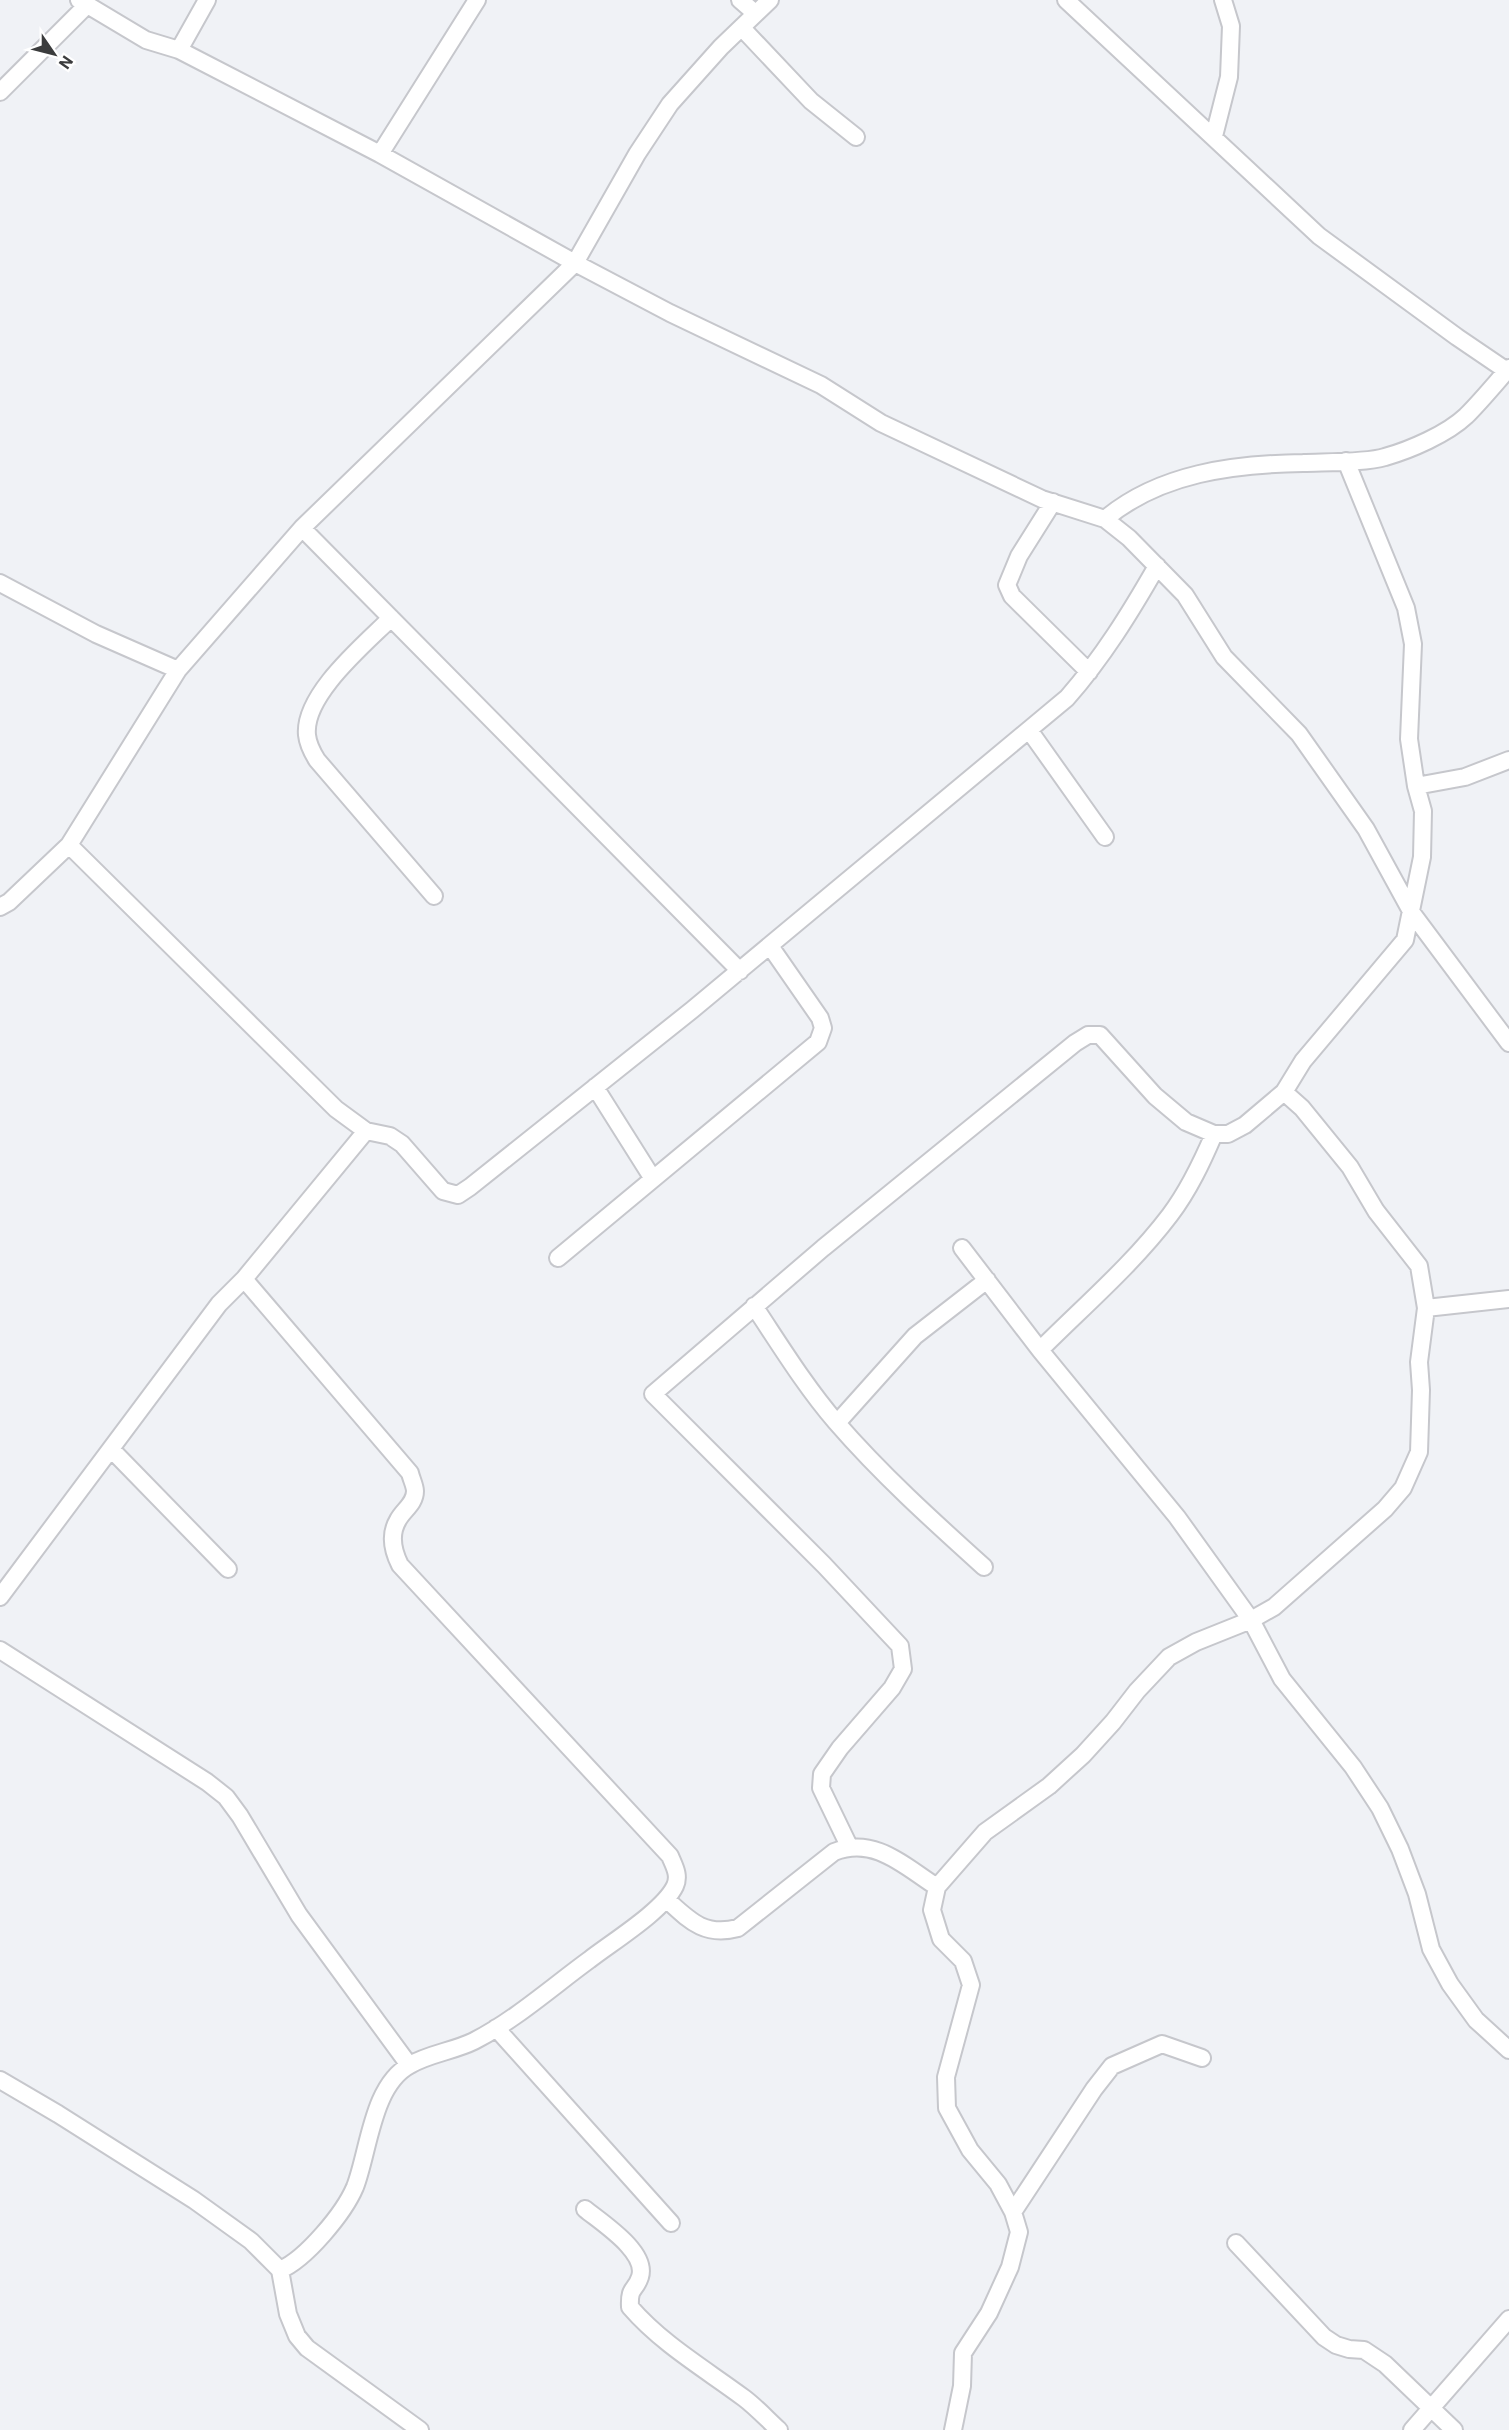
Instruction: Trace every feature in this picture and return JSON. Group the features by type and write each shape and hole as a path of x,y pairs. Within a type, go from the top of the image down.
{"street":[{"path":"179,50 207,0"},
{"path":"380,154 477,0"},
{"path":"740,0 755,13"},
{"path":"0,907 9,902 69,844 178,670 302,528 575,263 637,154 670,104 721,47 771,0"},
{"path":"1066,0 1319,236 1508,370 1464,418 1424,443 1383,458 1261,464 1199,473 1157,488 1118,508 1105,519"},
{"path":"1214,136 1229,77 1231,26 1223,0"},
{"path":"0,92 83,3 146,40 179,50 380,154 575,263 670,313 820,385 881,423 1053,502 1105,519 1129,538 1185,595 1224,657 1299,734 1366,829 1412,913 1509,1043"},
{"path":"742,28 811,101 856,137"},
{"path":"849,1846 821,1788 822,1774 840,1748 892,1688 903,1669 900,1646 824,1565 653,1394 754,1306 991,1110 1088,1035 1100,1035 1155,1096 1186,1122 1214,1134 1228,1134 1245,1125 1284,1092 1303,1062 1406,940 1422,857 1423,811 1416,786 1409,739 1413,644 1406,608 1346,460"},
{"path":"1053,502 1019,556 1007,585 1012,596 1089,672"},
{"path":"302,528 740,971"},
{"path":"69,844 336,1109 366,1131 390,1136 396,1140 443,1191 458,1195 740,971 1067,698 1124,624 1157,566"},
{"path":"0,583 96,634 178,670"},
{"path":"391,618 330,681 309,718 306,733 309,748 317,760 434,896"},
{"path":"1029,730 1105,837"},
{"path":"1416,786 1465,777 1509,760"},
{"path":"558,1258 818,1042 822,1035 820,1018 770,946"},
{"path":"595,1087 653,1179"},
{"path":"953,2430 962,2386 963,2353 989,2313 1010,2267 1019,2232 1013,2212 998,2184 970,2150 947,2108 946,2077 971,1985 963,1961 941,1939 932,1910 937,1887 985,1832 1049,1786 1083,1755 1169,1657 1196,1642 1251,1620 1274,1607 1371,1523 1403,1488 1419,1452 1421,1390 1419,1362 1426,1308 1419,1266 1376,1211 1350,1167 1302,1108 1284,1092"},
{"path":"0,1597 219,1304 244,1279 366,1131"},
{"path":"1040,1350 1132,1258 1171,1214 1201,1166 1214,1134"},
{"path":"962,1248 1040,1350 1177,1517 1251,1620 1282,1679 1353,1767 1380,1808 1400,1849 1413,1883 1431,1949 1450,1984 1476,2020 1509,2050"},
{"path":"244,1279 410,1473 415,1492 410,1506 398,1520 393,1533 393,1551 400,1565 670,1856 678,1874 675,1886 654,1911 496,2028 473,2042 409,2065 395,2077 378,2107 355,2186 348,2201 305,2253 294,2264 280,2270"},
{"path":"837,1423 915,1336 987,1280"},
{"path":"1426,1308 1509,1299"},
{"path":"754,1306 818,1400 837,1423 917,1506 984,1567"},
{"path":"111,1449 228,1569"},
{"path":"0,1650 207,1782 226,1797 240,1816 299,1915 409,2065"},
{"path":"666,1899 695,1924 724,1932 738,1928 834,1852 849,1846 868,1847 889,1856 937,1887"},
{"path":"496,2028 672,2223"},
{"path":"1013,2212 1094,2089 1112,2066 1162,2044 1202,2058"},
{"path":"0,2080 58,2114 227,2222 280,2270 288,2314 297,2336 307,2348 420,2430"},
{"path":"585,2209 634,2250 640,2265 640,2277 629,2294 630,2307 640,2319 691,2361 746,2400 779,2430"},
{"path":"1236,2242 1324,2337 1336,2345 1349,2349 1364,2349 1385,2364 1454,2430"},
{"path":"1412,2430 1509,2319"}]}
